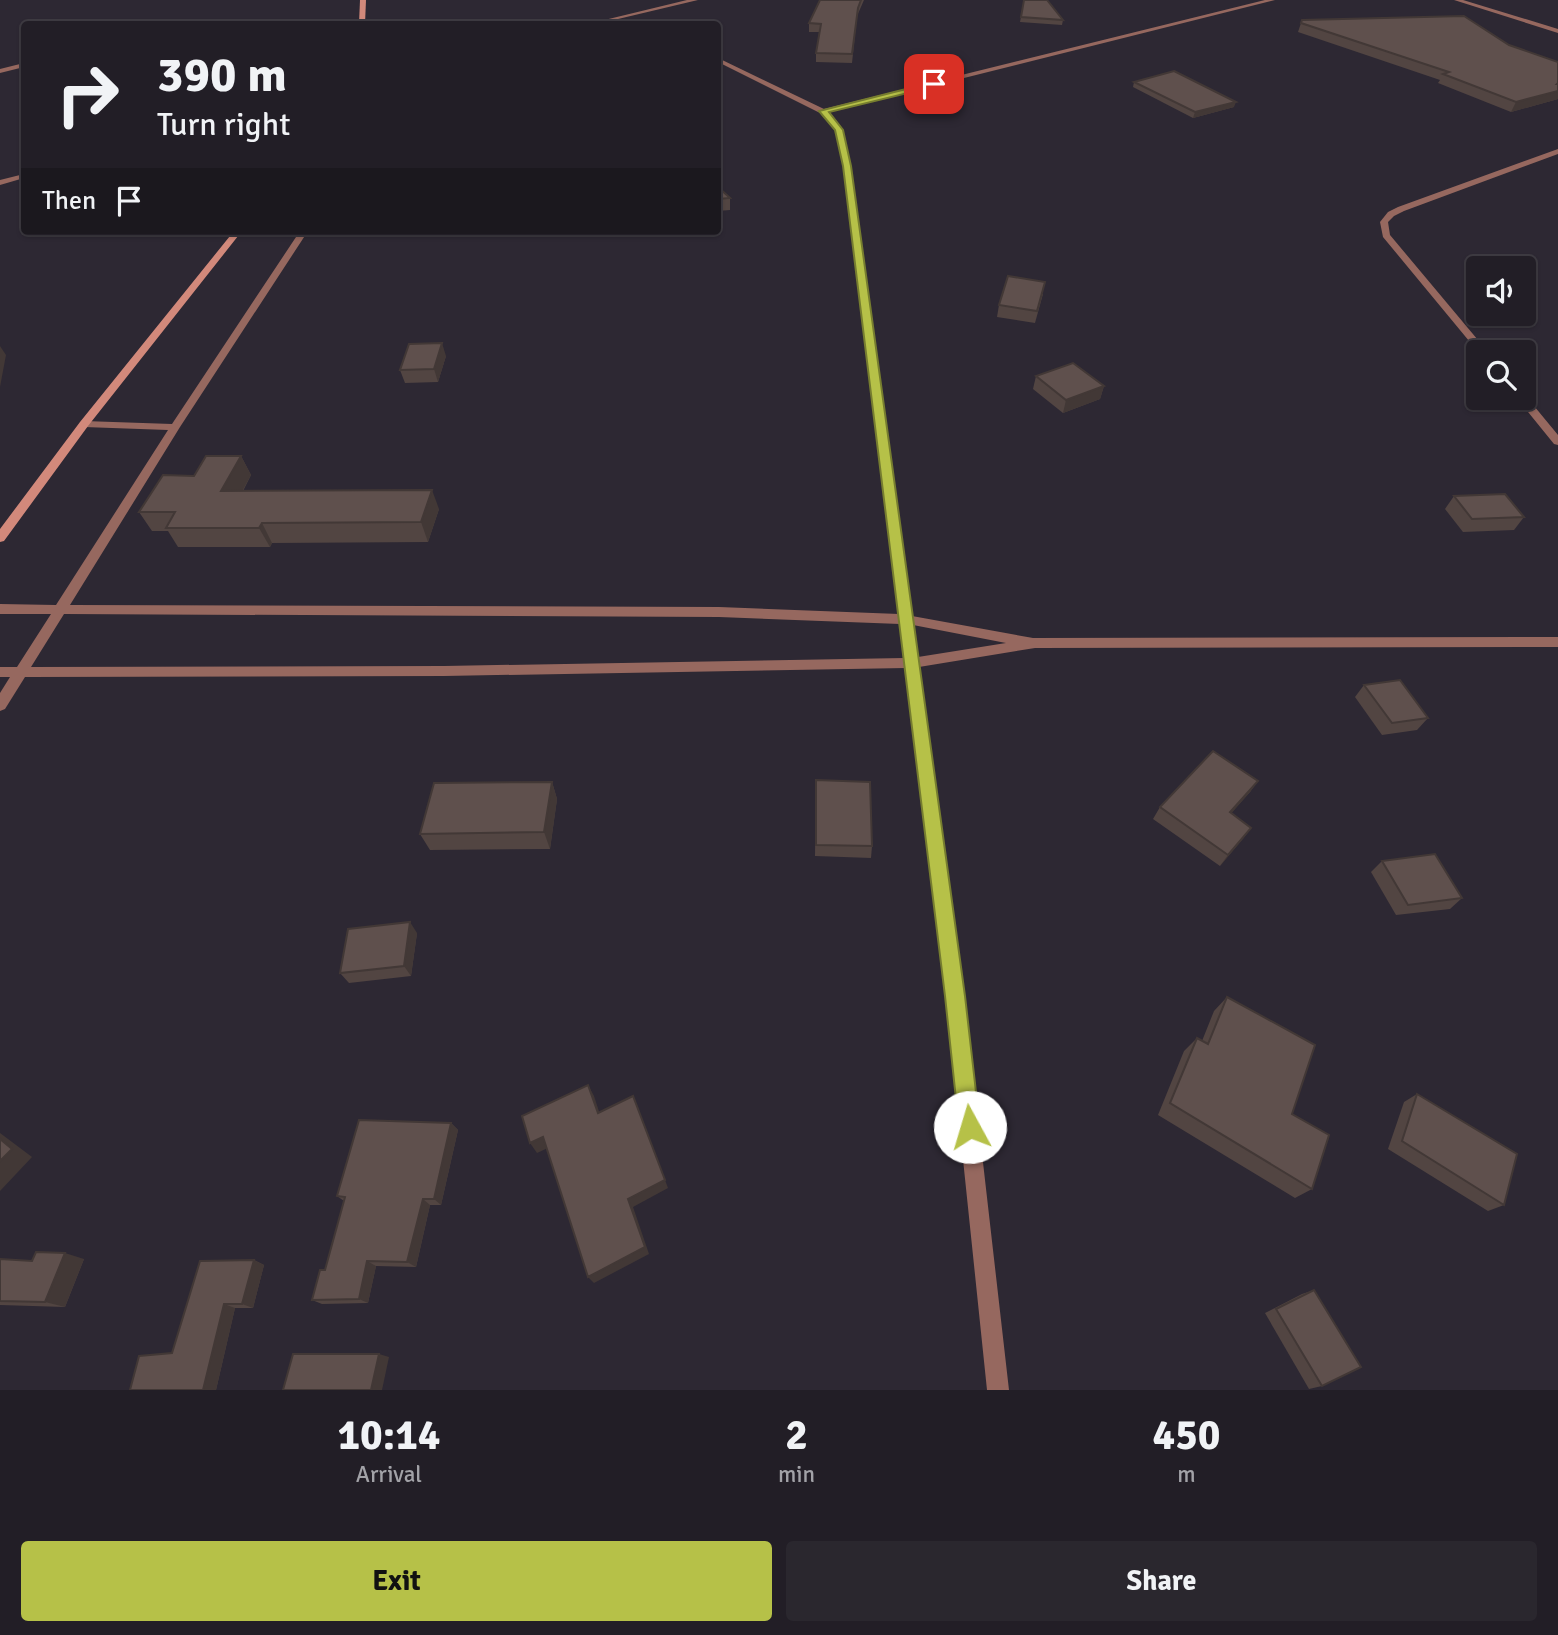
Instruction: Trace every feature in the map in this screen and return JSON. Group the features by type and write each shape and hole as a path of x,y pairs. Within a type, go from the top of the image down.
{"main road":[{"path":"362,21 363,0"},
{"path":"0,538 84,424 235,235"}],"street":[{"path":"608,21 695,0"},
{"path":"823,111 1272,0"},
{"path":"1457,0 1558,31"},
{"path":"626,18 634,21"},
{"path":"721,61 823,111 839,130 847,166 955,996 998,1390"},
{"path":"0,71 21,66"},
{"path":"1473,340 1386,235 1384,222 1391,214 1401,209 1558,151"},
{"path":"0,183 21,177"},
{"path":"0,705 174,427 301,235"},
{"path":"1532,410 1558,442"},
{"path":"84,424 174,427"},
{"path":"0,609 719,612 905,620 1035,643"},
{"path":"0,672 444,671 911,663 1035,643 1558,642"}],"building":[{"path":"820,0 861,0 852,54 816,53 821,24 809,23"},
{"path":"1024,0 1047,0 1063,20 1021,17"},
{"path":"1464,16 1509,45 1558,62 1558,91 1516,102 1443,74 1449,72 1301,23 1302,20"},
{"path":"1174,71 1236,102 1195,112 1134,82"},
{"path":"721,190 730,198 721,199"},
{"path":"1008,276 1045,282 1037,311 999,305"},
{"path":"442,343 434,369 400,370 409,344"},
{"path":"1073,363 1104,386 1066,400 1036,376"},
{"path":"206,456 241,456 221,491 432,490 421,522 262,523 259,528 166,528 175,512 139,512 163,475 194,476"},
{"path":"1505,494 1524,517 1472,519 1454,496"},
{"path":"1400,680 1428,718 1392,723 1364,685"},
{"path":"1213,751 1258,781 1230,812 1251,828 1228,855 1160,807"},
{"path":"816,780 870,782 872,846 816,845"},
{"path":"552,782 544,832 420,834 434,783"},
{"path":"1435,854 1462,898 1408,905 1382,861"},
{"path":"410,922 404,966 340,973 348,929"},
{"path":"1227,997 1315,1045 1292,1114 1329,1135 1312,1189 1170,1103 1197,1038 1208,1044"},
{"path":"588,1085 598,1113 633,1096 665,1180 628,1199 645,1247 588,1277 543,1137 530,1143 522,1116"},
{"path":"1417,1094 1517,1154 1504,1205 1402,1141"},
{"path":"359,1120 451,1123 434,1199 423,1199 407,1262 367,1261 359,1299 312,1300 320,1270 325,1270 345,1197 337,1196"},
{"path":"0,1139 12,1149 0,1161"},
{"path":"36,1252 65,1253 45,1302 0,1301 0,1259 32,1261"},
{"path":"254,1260 242,1304 224,1304 203,1390 130,1390 139,1356 172,1353 200,1261"},
{"path":"1314,1290 1361,1367 1322,1386 1276,1309"},
{"path":"293,1354 379,1354 371,1390 283,1390"}],"route":[{"path":"934,84 823,111 839,130 847,166 970,1127"}]}
